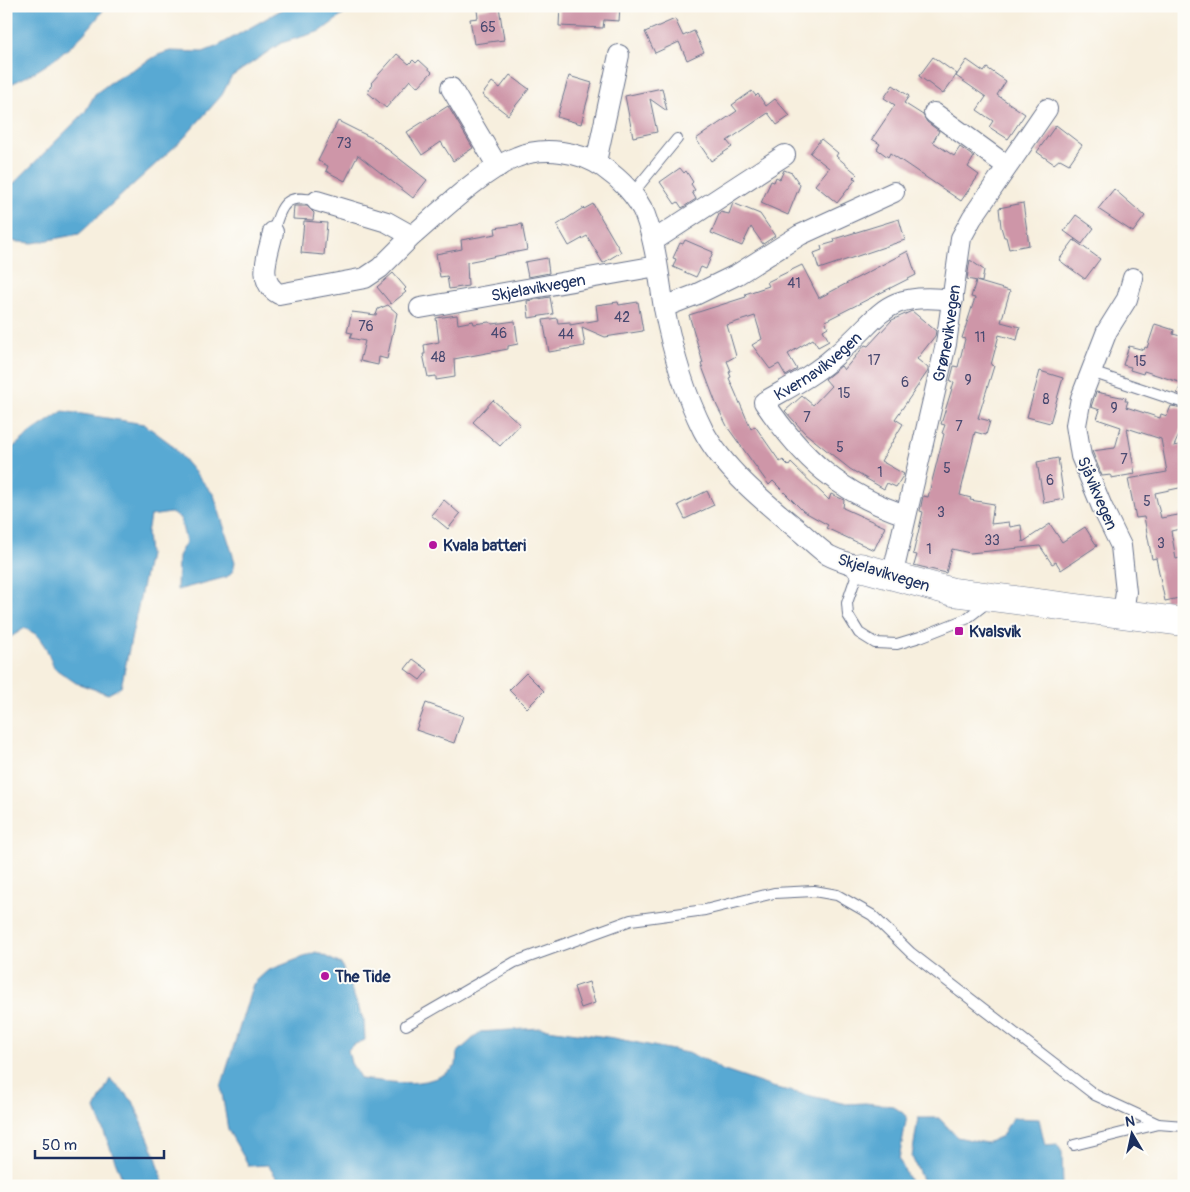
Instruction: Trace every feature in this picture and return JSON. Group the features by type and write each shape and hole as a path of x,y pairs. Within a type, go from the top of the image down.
{"main road":[{"name":"Skjelavikvegen","path":"860,567 953,592 1184,622"}],"street":[{"path":"596,162 619,55"},
{"path":"451,88 498,168"},
{"name":"Grønevikvegen","path":"892,577 946,344 961,238 1046,109"},
{"path":"934,113 1007,166"},
{"name":"Skjelavikvegen","path":"273,232 265,276 269,288 279,294 364,278 380,268 412,236 472,185 516,157 538,152 561,152 596,162 616,177 632,194 644,214 653,240 671,341 683,380 704,430 734,472 777,512 828,555 860,567"},
{"path":"653,240 785,155"},
{"path":"664,307 695,295 738,274 800,235 894,192"},
{"path":"316,201 387,222 412,236"},
{"name":"Skjelavikvegen","path":"420,308 657,266"},
{"name":"Sjåvikvegen","path":"1123,614 1126,592 1121,546 1102,507 1081,456 1076,425 1081,398 1091,372 1107,331 1127,299 1133,278"},
{"name":"Kvernavikvegen","path":"906,515 867,500 822,470 802,453 785,433 764,402 803,380 835,357 874,317 890,305 908,299 932,297 953,300"}],"lane":[{"path":"632,194 677,138"},
{"path":"273,232 278,216 286,202 299,197 316,201"},
{"path":"1091,372 1181,402"},
{"path":"860,567 847,603 848,615 860,633 875,643 897,644 966,620 994,597"},
{"path":"406,1025 515,962 631,920 705,910 774,893 814,891 837,895 872,915 912,953 1095,1095 1158,1124"},
{"path":"1074,1145 1158,1124 1184,1126"}],"water":[{"path":"6,6 106,6 86,32 62,54 35,72 6,86"},
{"path":"288,6 355,6 321,31 281,43 231,77 222,95 182,140 79,234 33,243 8,241 6,191 85,112 95,94 111,82 158,55 170,51 203,52 218,46"},
{"path":"63,411 144,424 171,444 214,495 235,562 233,571 227,577 177,590 178,556 186,542 180,518 171,513 150,516 147,533 149,555 121,687 108,694 76,683 54,668 46,648 37,635 25,628 6,640 6,453 33,431"},
{"path":"316,952 341,964 364,1021 365,1040 353,1045 348,1050 351,1063 361,1079 411,1083 434,1079 446,1074 456,1066 457,1053 480,1032 540,1028 614,1038 687,1053 708,1061 722,1070 772,1087 846,1104 865,1103 893,1106 907,1116 899,1159 912,1186 282,1186 268,1165 249,1166 228,1130 221,1087 253,984 267,971"},
{"path":"110,1079 133,1101 156,1157 164,1186 125,1186 95,1109"},
{"path":"918,1118 939,1118 957,1137 986,1143 1002,1136 1012,1118 1039,1119 1045,1145 1057,1144 1062,1152 1063,1186 925,1186 912,1157"}],"building":[{"path":"499,6 504,40 474,44 470,19 478,18 477,10"},
{"path":"560,6 620,6 619,21 604,20 603,28 559,26"},
{"path":"675,19 683,36 694,31 704,52 687,60 679,42 655,53 645,32"},
{"path":"397,54 409,64 413,60 416,63 419,60 432,72 418,87 410,80 386,108 367,92 373,85 371,83"},
{"path":"933,57 957,74 943,94 919,76"},
{"path":"967,60 984,72 987,68 1006,81 997,95 1025,114 1008,139 989,127 993,121 977,110 986,97 956,76"},
{"path":"510,75 529,89 508,115 482,95 492,82 500,88"},
{"path":"569,76 592,83 581,124 557,117"},
{"path":"893,85 909,96 904,103 923,115 927,122 939,131 933,142 954,156 960,147 974,157 968,167 979,175 961,201 890,153 888,157 877,149 880,144 872,139 895,105 884,98"},
{"path":"662,88 667,111 650,99 657,132 633,137 625,96"},
{"path":"752,91 756,96 758,94 766,106 775,99 790,116 777,125 768,113 727,141 732,147 711,161 696,139 737,111 732,105"},
{"path":"448,106 473,148 453,161 441,142 422,155 407,132"},
{"path":"338,121 374,139 427,180 413,198 358,155 345,181 326,171 328,166 318,161"},
{"path":"1056,125 1082,145 1069,164 1060,159 1054,164 1037,152"},
{"path":"821,139 838,153 836,156 857,174 853,178 856,179 837,203 815,185 829,168 810,153"},
{"path":"680,168 684,173 686,171 693,182 691,184 695,190 692,192 696,199 682,208 678,202 675,204 660,182"},
{"path":"784,170 792,173 800,185 788,215 761,203 771,181 774,182 776,177 780,179"},
{"path":"1114,189 1145,216 1133,232 1098,209"},
{"path":"733,203 760,214 775,236 763,244 751,227 742,246 711,233 720,212 729,214"},
{"path":"1023,203 1029,245 1009,249 1001,227 999,208"},
{"path":"593,204 621,252 603,263 587,236 569,246 557,225 583,208"},
{"path":"294,206 307,206 314,213 313,220 293,219"},
{"path":"1076,215 1094,228 1082,244 1064,231"},
{"path":"899,219 905,240 819,269 814,253 822,250 821,246 835,242 834,239"},
{"path":"304,221 327,223 324,255 301,253"},
{"path":"522,224 527,250 467,262 468,286 449,289 447,276 440,277 436,254 462,249 461,240 496,234 495,228"},
{"path":"685,240 713,252 706,269 701,267 696,277 673,267 676,259 673,258 680,243 683,244"},
{"path":"1074,240 1100,259 1085,279 1059,260"},
{"path":"908,251 916,275 825,321 828,327 823,330 829,341 818,347 813,339 788,354 797,369 786,376 779,364 770,369 752,345 762,339 755,316 727,325 736,356 727,361 731,371 729,372 731,377 729,378 751,429 755,426 780,462 783,460 789,466 791,463 829,500 831,494 844,500 843,508 885,527 874,550 826,528 828,525 803,511 773,481 769,485 728,428 717,406 701,364 703,363 689,315 746,297 745,294 769,286 767,282 802,265 819,298"},
{"path":"547,258 549,273 528,277 525,262"},
{"path":"970,260 984,270 982,282 967,279"},
{"path":"393,273 406,288 404,290 406,292 391,304 377,287"},
{"path":"976,281 1010,291 1001,322 1020,327 1017,340 999,335 991,365 994,366 978,418 990,421 986,435 975,432 960,495 971,498 970,500 994,504 991,524 1009,522 1010,527 1021,525 1023,542 1050,524 1062,542 1085,527 1097,546 1061,570 1056,562 1052,564 1040,546 970,553 952,549 946,573 914,565 917,555 913,554 923,512 920,511 923,496 928,497 944,434 942,433 945,425 941,424 954,382 950,381 954,366 958,367 965,339 962,338 975,298 971,297"},
{"path":"550,297 553,314 529,318 527,301"},
{"path":"618,302 619,305 638,302 643,331 605,337 582,327 585,346 549,352 543,320 557,318 558,323 570,322 570,325 598,320 596,305"},
{"path":"388,305 397,313 387,359 379,357 378,365 360,361 365,341 350,338 352,333 347,332 352,312 376,315 378,309"},
{"path":"912,311 936,331 935,336 917,359 928,368 928,371 895,419 903,424 881,461 904,474 896,487 887,483 884,489 850,469 805,433 785,411 802,396 813,405 831,386 825,379 841,366 844,370 865,345 868,346 892,320"},
{"path":"457,315 458,324 473,321 474,324 489,322 493,324 515,321 518,344 508,346 508,349 454,359 455,377 436,380 436,376 428,377 423,354 425,354 424,345 439,342 436,318"},
{"path":"1155,324 1174,330 1173,334 1184,337 1184,396 1177,393 1182,383 1144,371 1143,374 1130,370 1131,367 1123,365 1129,346 1144,350 1145,347 1147,348"},
{"path":"1040,371 1063,378 1050,423 1027,417"},
{"path":"1096,392 1126,398 1125,401 1128,401 1126,407 1160,418 1161,414 1167,416 1171,406 1184,408 1184,424 1174,446 1184,444 1184,487 1155,493 1161,518 1184,514 1184,528 1171,531 1176,559 1184,557 1184,597 1165,601 1156,558 1152,559 1144,517 1136,518 1128,479 1167,472 1161,439 1127,428 1135,474 1111,478 1111,475 1102,476 1092,451 1115,448 1121,427 1097,419 1100,410 1091,407"},
{"path":"493,400 520,424 500,446 473,422"},
{"path":"1058,458 1064,499 1044,503 1037,462"},
{"path":"707,491 714,505 685,519 678,505"},
{"path":"444,500 460,514 448,529 431,515"},
{"path":"413,659 428,670 420,680 405,669"},
{"path":"526,673 544,691 527,708 509,690"},
{"path":"426,703 463,716 454,743 416,730"},
{"path":"589,982 595,1003 581,1008 574,987"}],"place":[{"name":"Kvala batteri","path":"433,545"},
{"name":"Kvalsvik","path":"959,631"},
{"name":"The Tide","path":"325,976"}]}
